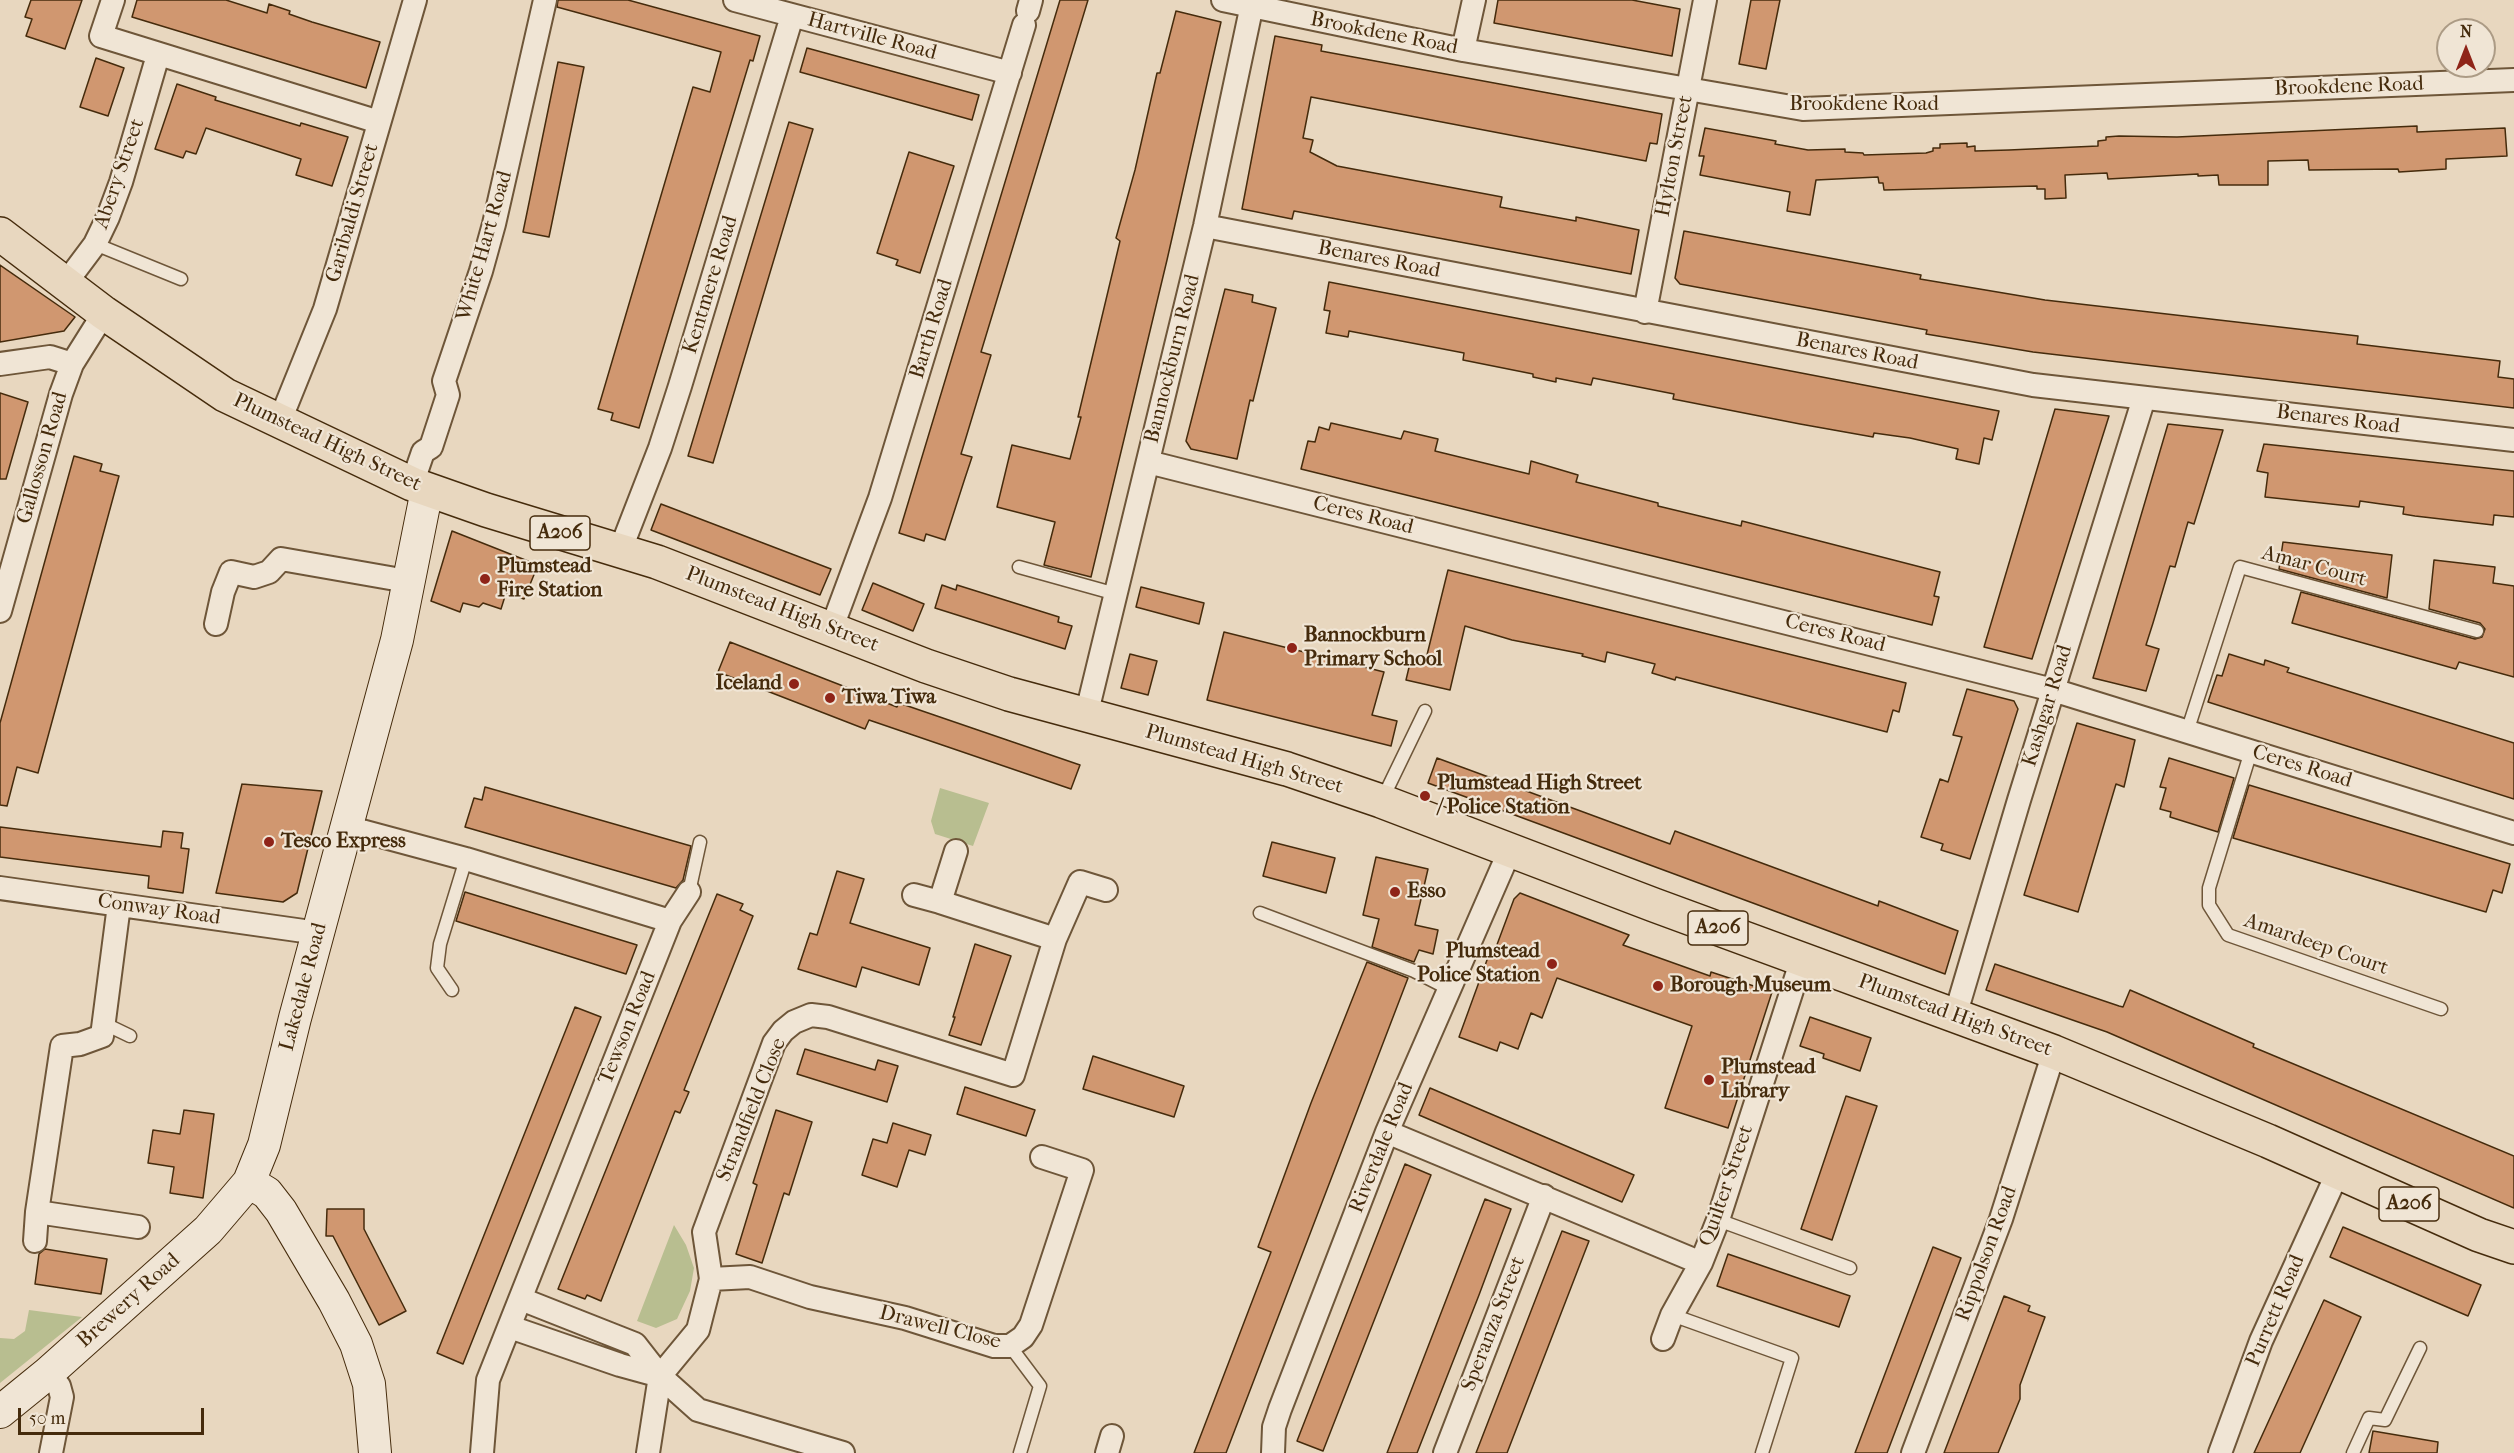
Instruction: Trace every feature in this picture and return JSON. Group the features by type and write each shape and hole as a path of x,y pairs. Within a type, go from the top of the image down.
{"main road":[{"name":"Plumstead High Street","path":"0,234 104,313 215,389 279,423 419,487 657,562 831,630 999,691 1287,769 1382,801 2054,1052 2338,1172 2479,1235 2514,1247"}],"street":[{"path":"113,0 101,36 379,122"},
{"name":"Garibaldi Street","path":"279,423 325,309 415,0"},
{"name":"White Hart Road","path":"419,487 423,452 431,447 448,395 444,381 481,271 494,224 545,0"},
{"name":"Hartville Road","path":"735,0 1010,73"},
{"name":"Brookdene Road","path":"1223,0 1252,4 1463,50 1803,110 2514,80"},
{"path":"1463,50 1474,0"},
{"name":"Hylton Street","path":"1645,312 1705,0"},
{"name":"Bannockburn Road","path":"1086,716 1205,226 1252,4"},
{"name":"Barth Road","path":"831,630 880,498 1028,12"},
{"name":"Kentmere Road","path":"620,550 660,448 680,386 792,16"},
{"name":"Abery Street","path":"65,284 95,244 121,182 158,55"},
{"name":"Benares Road","path":"1205,226 2023,383 2514,440"},
{"name":"Gallosson Road","path":"1,605 72,364 104,313"},
{"path":"0,364 50,357 72,364"},
{"name":"Kashgar Road","path":"1955,1016 2144,398"},
{"name":"Ceres Road","path":"1148,462 2053,690 2514,833"},
{"name":"Lakedale Road","path":"249,1182 264,1145 397,640 408,581 419,487"},
{"path":"216,624 223,592 231,572 254,576 269,572 281,559 408,581"},
{"path":"347,826 466,859 670,921 689,892"},
{"name":"Riverdale Road","path":"1274,1453 1274,1427 1280,1409 1387,1132 1510,850"},
{"path":"940,903 956,851"},
{"name":"Strandfield Close","path":"660,1376 698,1330 711,1279 704,1232 774,1043 783,1031 794,1022 811,1015 828,1017 1013,1075 1055,939 1080,882 1106,890"},
{"name":"Conway Road","path":"0,888 318,933"},
{"path":"914,895 1055,939"},
{"path":"35,1241 37,1212 62,1046 80,1044 102,1036 119,904"},
{"name":"Tewson Road","path":"482,1453 488,1380 670,921"},
{"name":"Quilter Street","path":"1663,1340 1672,1315 1701,1263 1718,1220 1802,959"},
{"name":"Rippolson Road","path":"1914,1453 2001,1219 2054,1052"},
{"path":"1387,1132 1701,1263"},
{"name":"Drawell Close","path":"711,1279 750,1277 810,1297 905,1318 994,1346 1010,1346 1023,1337 1031,1325 1082,1170 1042,1157"},
{"name":"Purrett Road","path":"2220,1453 2261,1341 2338,1172"},
{"path":"249,1182 267,1193 281,1211 334,1301 356,1344 369,1384 375,1453"},
{"name":"Brewery Road","path":"0,1412 48,1373 208,1230 249,1182"},
{"name":"Speranza Street","path":"1445,1453 1544,1196"},
{"path":"37,1212 138,1227"},
{"path":"520,1299 635,1344 660,1376 698,1410 843,1453"},
{"path":"510,1327 620,1365 660,1376"},
{"path":"48,1373 59,1386 62,1397 51,1453"},
{"path":"648,1453 660,1376"}],"lane":[{"path":"95,244 181,279"},
{"path":"1018,567 1116,594"},
{"name":"Amar Court","path":"2187,732 2240,567 2477,631"},
{"path":"1382,801 1425,711"},
{"name":"Amardeep Court","path":"2251,751 2209,888 2209,904 2228,935 2441,1009"},
{"path":"689,892 700,842"},
{"path":"452,990 437,968 440,944 466,859"},
{"path":"1260,913 1414,971 1449,989"},
{"path":"103,1023 129,1036"},
{"path":"1718,1220 1850,1269"},
{"path":"1672,1315 1792,1358 1762,1453"},
{"path":"1010,1346 1040,1386 1020,1453"},
{"path":"2353,1453 2369,1418 2385,1420 2420,1348"}],"green space":[{"path":"940,788 989,803 973,846 935,834 931,821"},
{"path":"674,1225 686,1245 694,1268 690,1291 677,1319 656,1328 637,1321"},
{"path":"29,1310 82,1317 0,1383 0,1338 14,1339 25,1331"}],"building":[{"path":"31,0 82,0 65,49 26,36 32,19 25,17"},
{"path":"137,0 226,0 267,13 269,4 312,22 380,42 366,88 132,17"},
{"path":"558,0 628,0 760,36 753,61 750,60 639,428 611,420 613,413 598,409 693,87 710,92 721,52 557,7"},
{"path":"1060,0 1088,0 981,352 991,355 961,454 972,457 945,540 926,534 924,541 899,533"},
{"path":"1498,0 1632,0 1680,9 1672,56 1494,23"},
{"path":"1751,0 1780,0 1766,69 1739,64"},
{"path":"1176,11 1221,22 1091,577 1044,565 1055,522 997,507 1012,445 1070,459 1120,241 1116,238 1135,170 1157,73 1160,73"},
{"path":"1275,36 1322,45 1321,51 1662,114 1657,144 1650,143 1646,161 1311,97 1303,138 1313,140 1310,152 1337,166 1502,197 1500,207 1576,221 1576,217 1639,230 1631,274 1294,211 1292,219 1242,209"},
{"path":"807,48 979,95 972,120 800,72"},
{"path":"96,58 124,68 108,116 80,107"},
{"path":"558,62 584,67 549,237 523,232"},
{"path":"177,84 216,97 215,100 300,126 301,123 348,137 332,186 296,175 301,159 206,128 196,154 186,151 183,158 155,149"},
{"path":"789,122 813,129 713,463 688,456"},
{"path":"2417,126 2417,132 2505,128 2507,156 2446,159 2446,169 2399,172 2398,169 2309,170 2308,160 2268,161 2268,185 2219,185 2218,175 2198,176 2198,174 2108,179 2107,173 2065,175 2066,198 2045,199 2045,189 2037,189 2037,186 1884,190 1883,183 1879,183 1878,177 1816,180 1810,215 1787,211 1790,192 1700,175 1704,156 1699,156 1705,128 1776,141 1775,144 1808,150 1845,149 1845,152 1863,153 1864,155 1926,153 1933,151 1933,148 1940,148 1940,144 1967,143 1967,147 1975,146 1975,151 2009,150 2098,146 2098,141 2106,140 2106,137 2119,136 2177,137"},
{"path":"909,152 954,166 920,273 896,265 898,260 877,253"},
{"path":"1684,231 1921,275 1920,279 2045,300 2358,336 2357,344 2500,361 2498,377 2514,379 2514,408 2033,352 1926,334 1927,330 1680,284 1675,278"},
{"path":"0,265 75,317 64,331 0,342"},
{"path":"1329,282 1999,411 1992,440 1984,438 1979,464 1956,459 1958,449 1910,438 1874,433 1873,437 1800,424 1673,399 1674,394 1593,378 1591,385 1556,378 1556,382 1533,377 1533,374 1463,360 1464,353 1349,331 1348,337 1326,333 1330,311 1324,310"},
{"path":"1225,289 1253,295 1252,302 1276,308 1253,401 1250,400 1237,459 1191,449 1186,441"},
{"path":"0,393 28,402 6,479 0,479"},
{"path":"2055,409 2109,416 2032,659 1984,647"},
{"path":"1331,423 1401,439 1404,431 1438,439 1435,451 1529,474 1531,461 1578,475 1576,482 1658,503 1658,506 1741,526 1742,521 1940,572 1934,596 1939,597 1932,625 1301,469 1308,441 1315,442 1319,427 1329,430"},
{"path":"2168,424 2223,430 2194,524 2188,522 2175,567 2170,566 2146,645 2159,649 2146,691 2093,678"},
{"path":"2264,444 2514,471 2514,517 2494,515 2493,525 2403,514 2404,507 2360,501 2359,507 2265,497 2268,473 2257,471"},
{"path":"74,456 102,464 100,471 119,476 38,773 17,767 7,806 0,805 0,723"},
{"path":"661,504 831,569 820,595 651,530"},
{"name":"Plumstead Fire Station","path":"452,531 538,565 524,599 506,593 501,609 483,603 479,607 463,603 460,612 431,601"},
{"path":"2283,542 2392,555 2387,598 2279,569"},
{"path":"2434,560 2495,567 2493,583 2514,586 2514,677 2459,662 2456,669 2292,623 2301,592 2475,639 2482,637 2485,629 2480,623 2429,609"},
{"path":"1448,570 1906,683 1899,712 1893,710 1887,732 1676,677 1675,680 1652,673 1655,664 1607,652 1605,662 1582,656 1583,654 1512,640 1465,626 1450,690 1406,680 1411,659 1425,663"},
{"path":"873,583 924,604 913,631 862,610"},
{"path":"942,585 956,590 957,585 1059,617 1058,622 1072,626 1065,649 935,608"},
{"path":"1141,587 1204,603 1199,624 1136,607"},
{"path":"1224,632 1384,672 1372,715 1397,721 1391,746 1207,700"},
{"path":"730,642 897,707 899,703 1080,765 1071,789 869,720 865,729 718,672"},
{"path":"1130,654 1157,661 1148,695 1121,688"},
{"path":"2229,654 2264,665 2265,660 2289,668 2287,672 2514,743 2514,799 2208,702 2217,675 2222,676"},
{"path":"1967,689 2014,701 2018,709 1970,859 1941,850 1943,844 1921,837 1940,779 1948,782 1962,737 1953,735"},
{"path":"2077,723 2135,740 2124,787 2116,784 2078,912 2024,895"},
{"path":"1437,758 1670,844 1675,831 1878,906 1879,901 1958,931 1945,974 1428,783"},
{"path":"2169,758 2234,778 2218,832 2170,817 2171,812 2160,809 2166,788 2160,787"},
{"name":"Tesco Express","path":"242,784 322,791 297,893 283,902 216,893"},
{"path":"2249,785 2510,864 2502,893 2493,890 2486,912 2233,838"},
{"path":"485,787 691,846 683,880 676,888 465,827 474,798 482,800"},
{"path":"0,827 161,847 163,831 183,833 181,848 189,849 183,893 148,888 149,876 0,857"},
{"path":"1272,842 1335,858 1326,893 1263,876"},
{"name":"Esso","path":"1376,857 1428,869 1415,925 1438,930 1433,954 1419,950 1414,962 1372,947 1379,919 1363,915"},
{"path":"837,871 864,879 850,923 930,948 919,985 862,967 856,987 798,969 810,933 817,935"},
{"path":"465,892 637,945 626,974 456,921"},
{"path":"1520,893 1629,935 1623,945 1710,976 1711,972 1772,992 1728,1128 1665,1108 1692,1026 1557,978 1542,1018 1531,1013 1518,1049 1500,1042 1497,1051 1459,1037 1491,949 1495,950 1514,899"},
{"path":"717,894 743,904 740,910 753,916 684,1090 689,1092 680,1113 675,1111 601,1301 587,1295 585,1299 558,1289"},
{"path":"975,944 1011,956 981,1045 949,1035"},
{"path":"1367,962 1408,978 1226,1453 1194,1453 1271,1252 1258,1247 1311,1103"},
{"path":"1995,964 2123,1007 2130,990 2254,1044 2253,1047 2514,1156 2514,1208 2107,1032 1986,990"},
{"path":"575,1007 601,1017 463,1364 437,1353"},
{"path":"1810,1017 1871,1038 1860,1071 1823,1058 1824,1054 1800,1046"},
{"path":"805,1049 875,1070 878,1060 898,1066 887,1102 797,1074"},
{"path":"1093,1056 1184,1086 1174,1117 1083,1089"},
{"path":"965,1087 1035,1110 1026,1136 957,1114"},
{"path":"1430,1088 1634,1175 1622,1202 1419,1115"},
{"path":"1846,1096 1877,1106 1832,1240 1801,1229"},
{"path":"184,1110 214,1114 203,1198 170,1193 174,1167 148,1163 153,1130 180,1134"},
{"path":"776,1110 812,1122 789,1195 784,1193 762,1263 736,1254 757,1185 753,1183"},
{"path":"893,1123 931,1135 925,1155 909,1150 897,1187 862,1175 873,1139 887,1143"},
{"path":"1405,1164 1431,1175 1323,1451 1297,1441"},
{"path":"1485,1199 1511,1209 1479,1295 1417,1453 1387,1453"},
{"path":"327,1209 364,1209 364,1229 406,1311 379,1325 333,1236 326,1236"},
{"path":"2343,1227 2481,1285 2468,1316 2330,1257"},
{"path":"1562,1231 1589,1241 1507,1453 1476,1453"},
{"path":"1933,1247 1961,1258 1887,1453 1855,1453"},
{"path":"45,1249 107,1259 101,1294 35,1284 39,1254"},
{"path":"1728,1254 1850,1296 1839,1327 1717,1286"},
{"path":"2004,1296 2030,1306 2028,1311 2045,1317 2020,1385 2020,1399 1998,1453 1944,1453"},
{"path":"2324,1300 2361,1317 2300,1453 2254,1453"},
{"path":"2373,1431 2438,1442 2437,1453 2369,1453"}],"place":[{"name":"Plumstead Fire Station","path":"485,579"},
{"name":"Bannockburn Primary School","path":"1292,648"},
{"name":"Iceland","path":"794,684"},
{"name":"Tiwa Tiwa","path":"830,698"},
{"name":"Plumstead High Street / Police Station","path":"1425,796"},
{"name":"Tesco Express","path":"269,842"},
{"name":"Esso","path":"1395,892"},
{"name":"Plumstead Police Station","path":"1552,964"},
{"name":"Borough Museum","path":"1658,986"},
{"name":"Plumstead Library","path":"1709,1080"}]}
